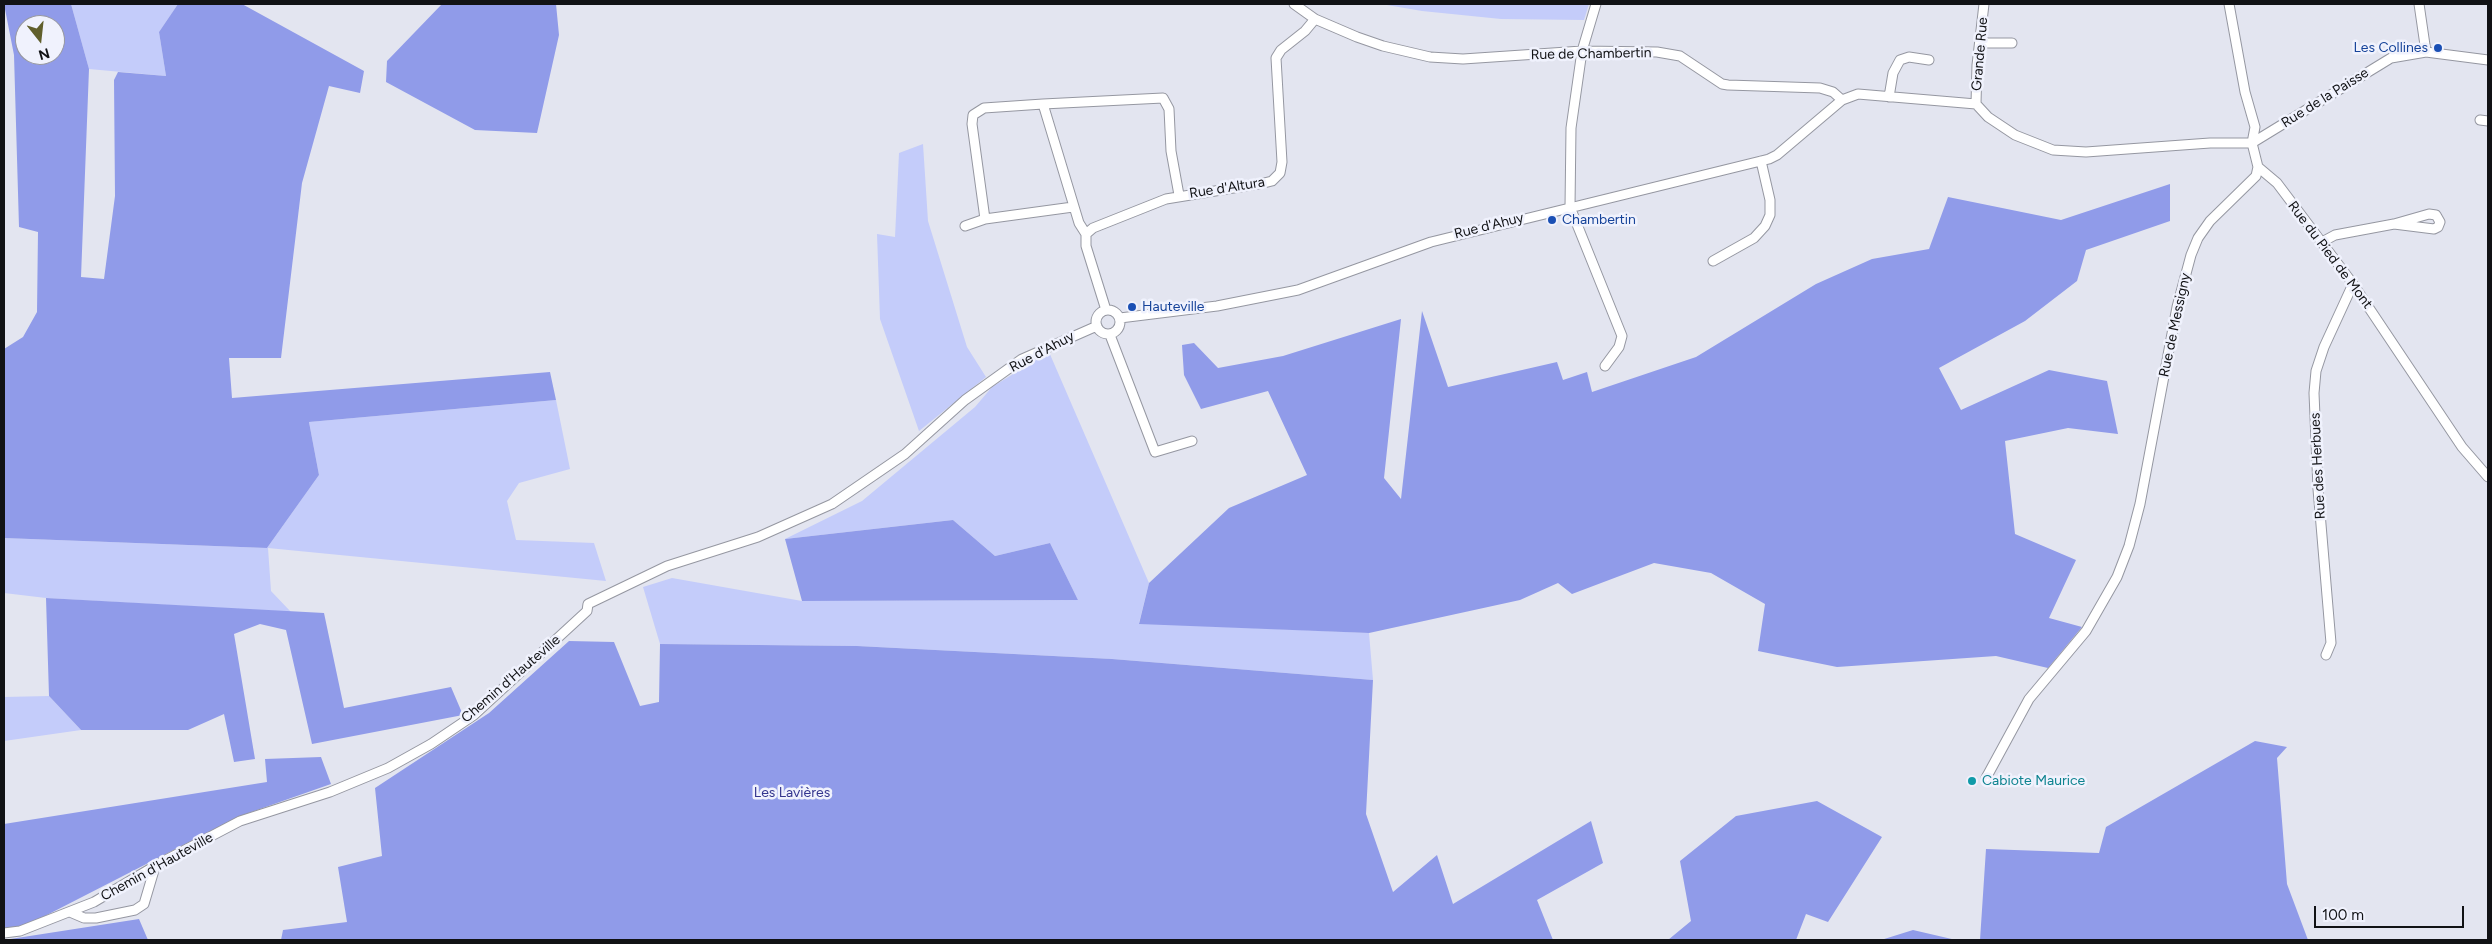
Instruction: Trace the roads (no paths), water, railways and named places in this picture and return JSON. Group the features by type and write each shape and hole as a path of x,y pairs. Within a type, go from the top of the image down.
{"street":[{"name":"Rue de Chambertin","path":"1294,4 1315,20 1383,46 1439,58 1479,59 1582,51 1669,53 1688,60 1722,84 1820,88 1830,90 1842,100"},
{"path":"1596,4 1582,51 1571,128 1570,207 1622,336 1619,347 1605,366"},
{"name":"Grande Rue","path":"1976,104 1984,4"},
{"path":"2229,4 2244,92 2255,127 2252,143 2258,167"},
{"path":"2419,4 2426,52"},
{"name":"Rue d'Altura","path":"1086,234 1103,222 1179,195 1264,183 1277,178 1282,162 1276,58 1280,50 1305,32 1315,20"},
{"path":"1980,43 2012,43"},
{"name":"Rue de la Paisse","path":"2252,143 2302,114 2384,61 2426,52 2488,60"},
{"path":"1889,96 1893,73 1900,60 1909,57 1929,60"},
{"path":"1842,100 1858,94 1976,104 1993,120 2015,134 2053,150 2086,152 2210,143 2252,143"},
{"path":"985,219 972,124 973,115 984,108 1163,98 1169,108 1171,151 1179,195"},
{"name":"Rue d'Ahuy","path":"1120,318 1217,306 1298,290 1431,242 1761,161 1777,155 1842,100"},
{"path":"1044,104 1078,223 1086,234 1088,254 1106,310"},
{"path":"1712,261 1754,238 1770,215 1770,200 1761,161"},
{"name":"Rue du Pied de Mont","path":"2258,167 2277,183 2322,242 2397,347 2427,396 2462,447 2488,477"},
{"name":"Rue de Messigny","path":"1986,778 2029,699 2086,631 2117,578 2129,546 2140,504 2178,307 2191,255 2198,238 2210,221 2256,176 2258,167"},
{"path":"964,226 985,219 1074,206"},
{"path":"2322,242 2334,235 2394,224"},
{"name":"Rue des Herbues","path":"2326,655 2331,643 2318,488 2314,393 2316,371 2324,347 2353,284"},
{"path":"1106,310 1116,312 1120,318 1119,329 1110,335 1102,334 1096,326 1097,316 1106,310"},
{"name":"Rue d'Ahuy","path":"965,400 1022,359 1096,326"},
{"path":"1110,335 1155,452 1192,441"},
{"name":"Chemin d'Hauteville","path":"4,933 20,931 94,902 240,821 330,792 388,768 431,744 474,714 587,611 588,604 667,566 758,537 832,504 905,454 965,400"},
{"path":"70,912 84,918 96,918 135,910 144,904 155,867"}],"place":[{"name":"Les Collines","path":"2438,48"},
{"name":"Chambertin","path":"1552,220"},
{"name":"Hauteville","path":"1132,307"},
{"name":"Cabiote Maurice","path":"1972,781"}],"park label":[{"name":"Les Lavières","path":"792,793"}]}
